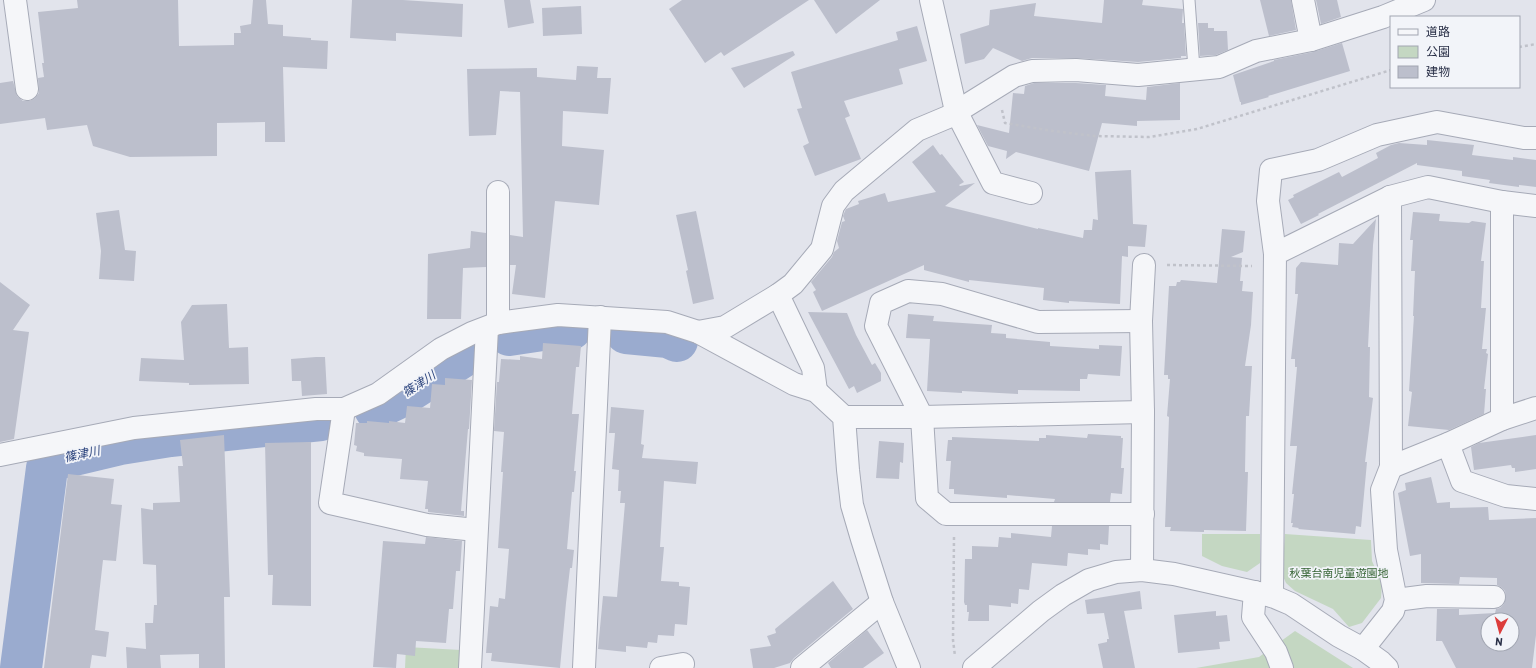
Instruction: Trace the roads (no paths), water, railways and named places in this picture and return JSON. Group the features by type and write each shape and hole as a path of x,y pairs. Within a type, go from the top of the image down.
{"street":[{"path":"15,0 26,88"},
{"path":"931,0 956,111 993,183 1031,193"},
{"path":"1303,0 1312,40"},
{"path":"698,332 725,327 778,295 793,284 822,249 833,206 844,191 916,130 948,117 1014,76 1032,71 1076,70 1138,75 1219,67 1256,51 1312,40 1383,17 1424,0"},
{"path":"1282,668 1276,652 1253,617 1263,594 1275,254 1268,201 1271,170 1318,160 1377,135 1437,122 1524,138 1536,138"},
{"path":"1275,254 1390,197 1428,187 1502,202 1536,206"},
{"path":"470,668 476,530 492,325 498,192"},
{"path":"1363,649 1393,611 1396,600 1386,550 1382,490 1391,467 1390,197"},
{"path":"1502,202 1502,419"},
{"path":"1142,570 1143,412 1141,321 1153,265"},
{"path":"1141,321 1038,322 942,294 908,292 881,303 876,326 922,418 927,498 946,514 1143,514"},
{"path":"778,295 813,368 816,391"},
{"path":"0,455 134,428 316,409 344,409 378,394 441,349 472,333 492,325 558,315 667,322 698,332 794,384 816,391 844,417 922,418 1143,412"},
{"path":"584,668 600,317"},
{"path":"1391,467 1448,444 1502,419 1536,408"},
{"path":"344,409 330,503 427,525 476,530"},
{"path":"844,417 852,505 882,602 909,668"},
{"path":"1448,444 1462,481 1506,496 1536,499"},
{"path":"965,665 1063,595 1089,580 1116,572 1142,570 1174,574 1263,594 1290,604 1339,636 1363,649 1387,668"},
{"path":"1396,600 1427,596 1494,597"},
{"path":"802,668 882,602"},
{"path":"661,668 683,664"}],"lane":[{"path":"1189,0 1194,69"}],"waterway":[{"name":"篠津川","path":"509,335 556,328 571,329"},
{"name":"篠津川","path":"626,333 668,337 677,341"},
{"name":"篠津川","path":"375,409 398,398 462,357"},
{"name":"篠津川","path":"21,668 47,468 57,459 120,444 170,436 321,420"}],"park label":[{"name":"秋葉台南児童遊園地","path":"1339,573"}]}
